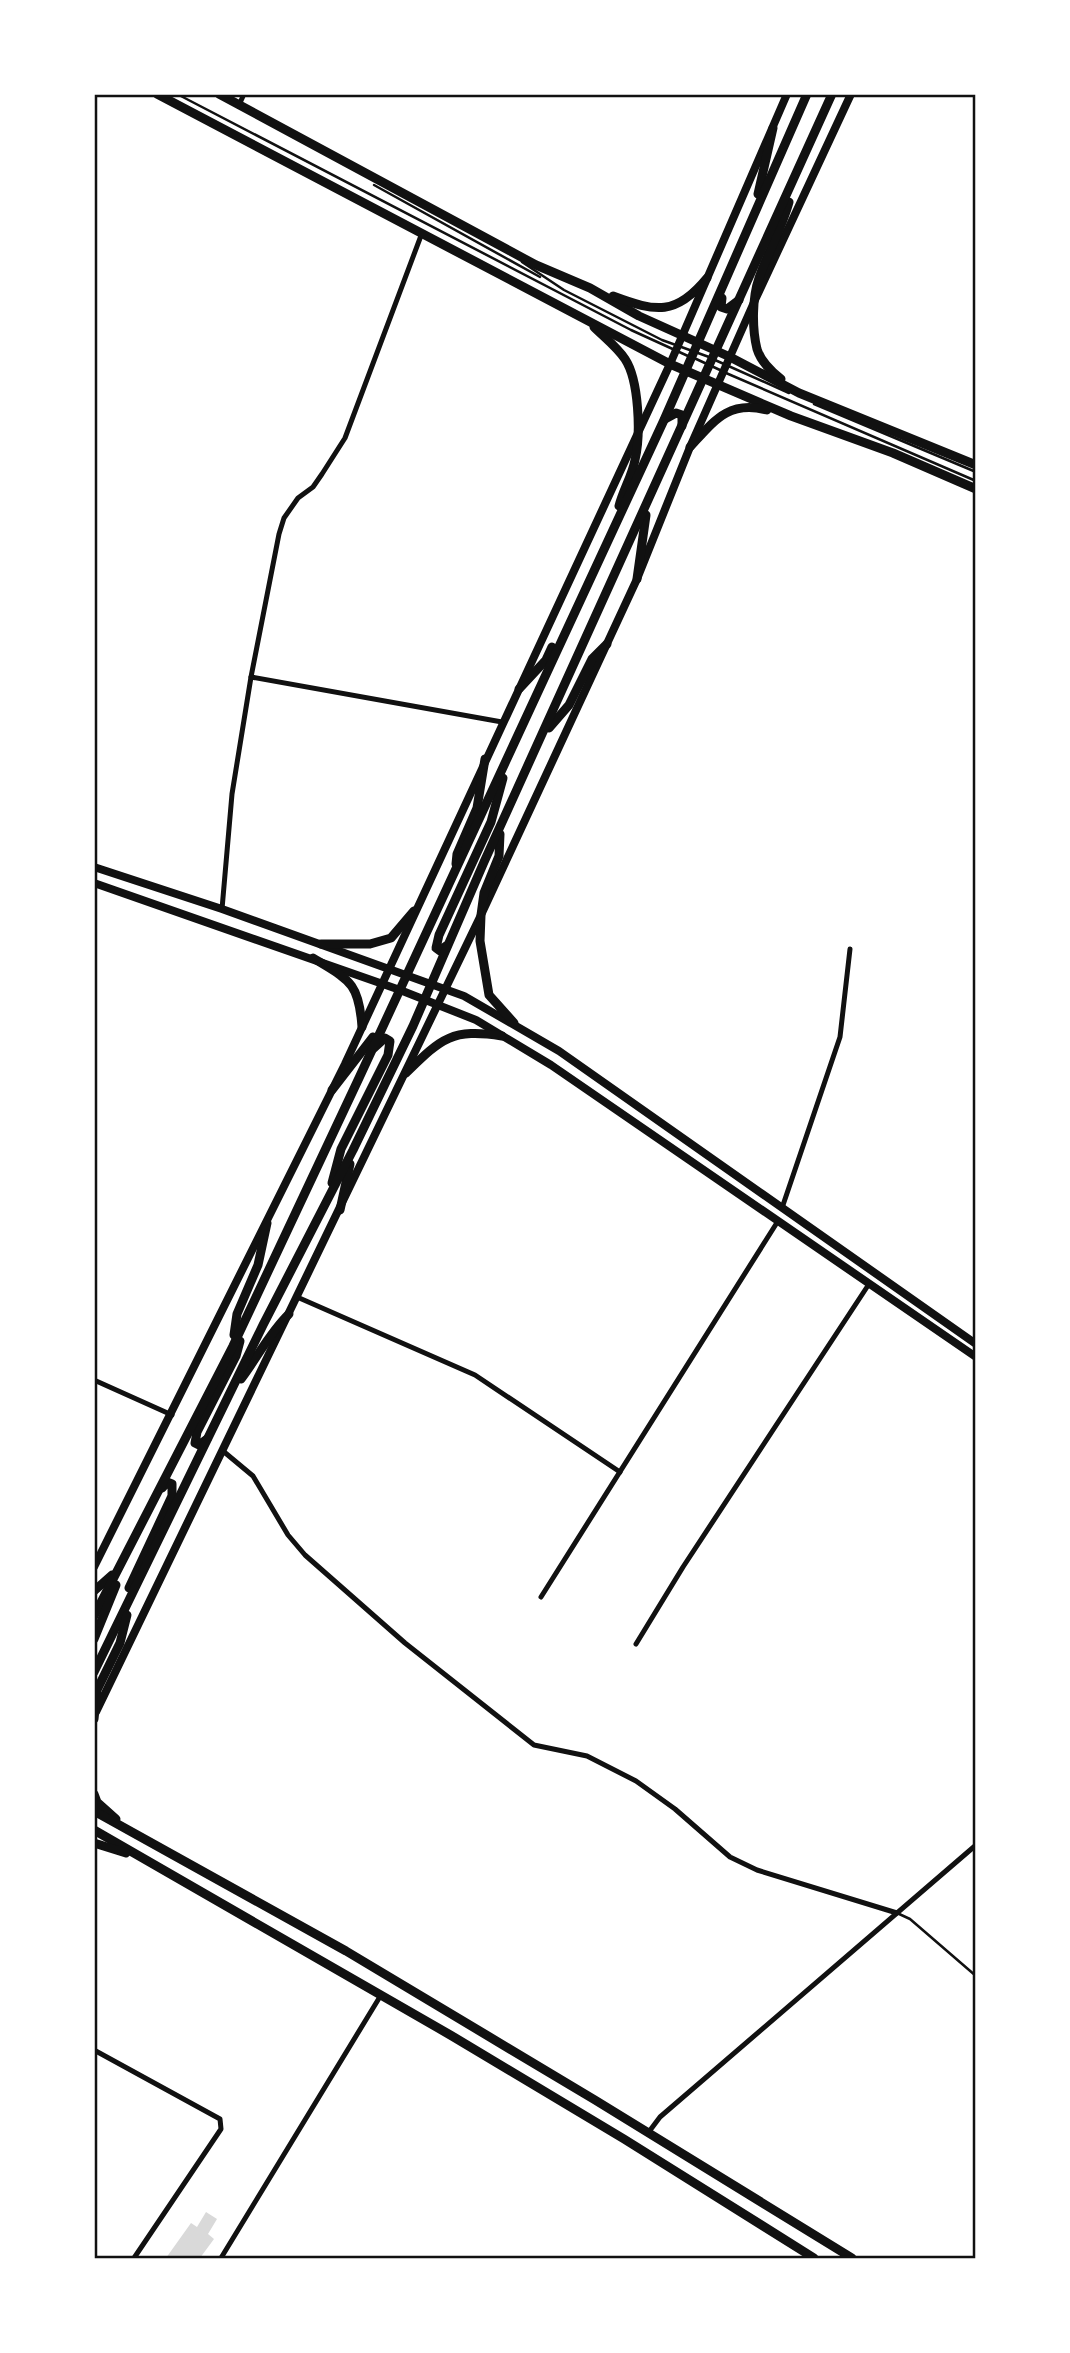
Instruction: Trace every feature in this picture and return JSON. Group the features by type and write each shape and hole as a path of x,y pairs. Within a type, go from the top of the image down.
{"main road":[{"path":"157,94 670,364 792,416 893,453 975,489"},
{"path":"219,94 536,265 590,288 642,307 661,308 676,304 692,295 707,278"},
{"path":"94,1567 172,1415 362,1027 670,364 787,94"},
{"path":"94,1616 233,1346 456,870 664,420 807,94"},
{"path":"94,1672 229,1395 353,1150 424,999 832,94"},
{"path":"95,1716 481,915 637,579 690,447 850,94"},
{"path":"741,245 762,180 773,128"},
{"path":"796,175 785,218 758,279 755,300 758,350 766,366 799,393"},
{"path":"724,285 721,307 726,309 741,299"},
{"path":"590,288 679,344 975,465"},
{"path":"588,321 624,357 632,372 635,391 635,460 621,497 616,523"},
{"path":"690,447 712,423 729,410 748,407 792,416"},
{"path":"664,420 676,413 682,415 682,428"},
{"path":"637,579 648,503"},
{"path":"519,688 546,660 562,626 577,607"},
{"path":"543,734 569,705 592,659 607,644"},
{"path":"447,945 440,951 436,948 439,935 491,822 508,756"},
{"path":"456,870 457,854 478,808 485,759"},
{"path":"500,828 499,856 484,892 481,941 489,995 514,1023"},
{"path":"94,867 431,982 514,1023 559,1051 975,1344"},
{"path":"94,883 400,989 475,1020 523,1046 975,1357"},
{"path":"321,944 370,944 391,938 414,911"},
{"path":"313,958 346,979 360,1000 362,1027"},
{"path":"332,1090 383,1025"},
{"path":"406,1073 436,1044 452,1037 478,1032 502,1036"},
{"path":"326,1202 341,1149 388,1055 390,1041 385,1038 371,1051"},
{"path":"340,1210 353,1150"},
{"path":"233,1346 237,1314 258,1265 267,1223"},
{"path":"208,1438 199,1445 195,1443 197,1432 236,1356 249,1309"},
{"path":"229,1395 264,1348 275,1327 289,1314"},
{"path":"112,1636 136,1571 172,1496 172,1485 167,1482 157,1492"},
{"path":"94,1640 133,1541"},
{"path":"94,1591 118,1569"},
{"path":"95,1716 97,1690 120,1643 133,1593"},
{"path":"94,1794 97,1802 131,1832"},
{"path":"94,1811 345,1951 852,2259"},
{"path":"94,1830 624,2139 814,2259"},
{"path":"94,1843 140,1857"}],"street":[{"path":"239,105 244,94"},
{"path":"222,909 232,794 251,677 279,534 284,518 299,498 313,486 345,438 422,233"},
{"path":"251,677 502,722"},
{"path":"782,1208 840,1037 850,949"},
{"path":"541,1597 778,1221"},
{"path":"636,1644 683,1567 869,1284"},
{"path":"298,1297 475,1375 620,1472"},
{"path":"94,1380 172,1415"},
{"path":"223,1451 253,1476 288,1535 305,1555 405,1643 534,1745 587,1756 636,1781 675,1809 730,1857 757,1870 897,1913"},
{"path":"648,2133 660,2117 975,1845"},
{"path":"221,2259 381,1995"},
{"path":"94,2050 220,2119 221,2129 134,2259"}],"lane":[{"path":"177,94 631,330 714,358 975,481"},
{"path":"374,186 564,290 662,340 679,344"},
{"path":"485,237 564,290"},
{"path":"727,364 975,472"},
{"path":"897,1913 910,1919 975,1976"}],"shaded area":[{"path":"206,2212 217,2219 208,2234 214,2239 200,2258 166,2258 191,2223 197,2227"}]}
